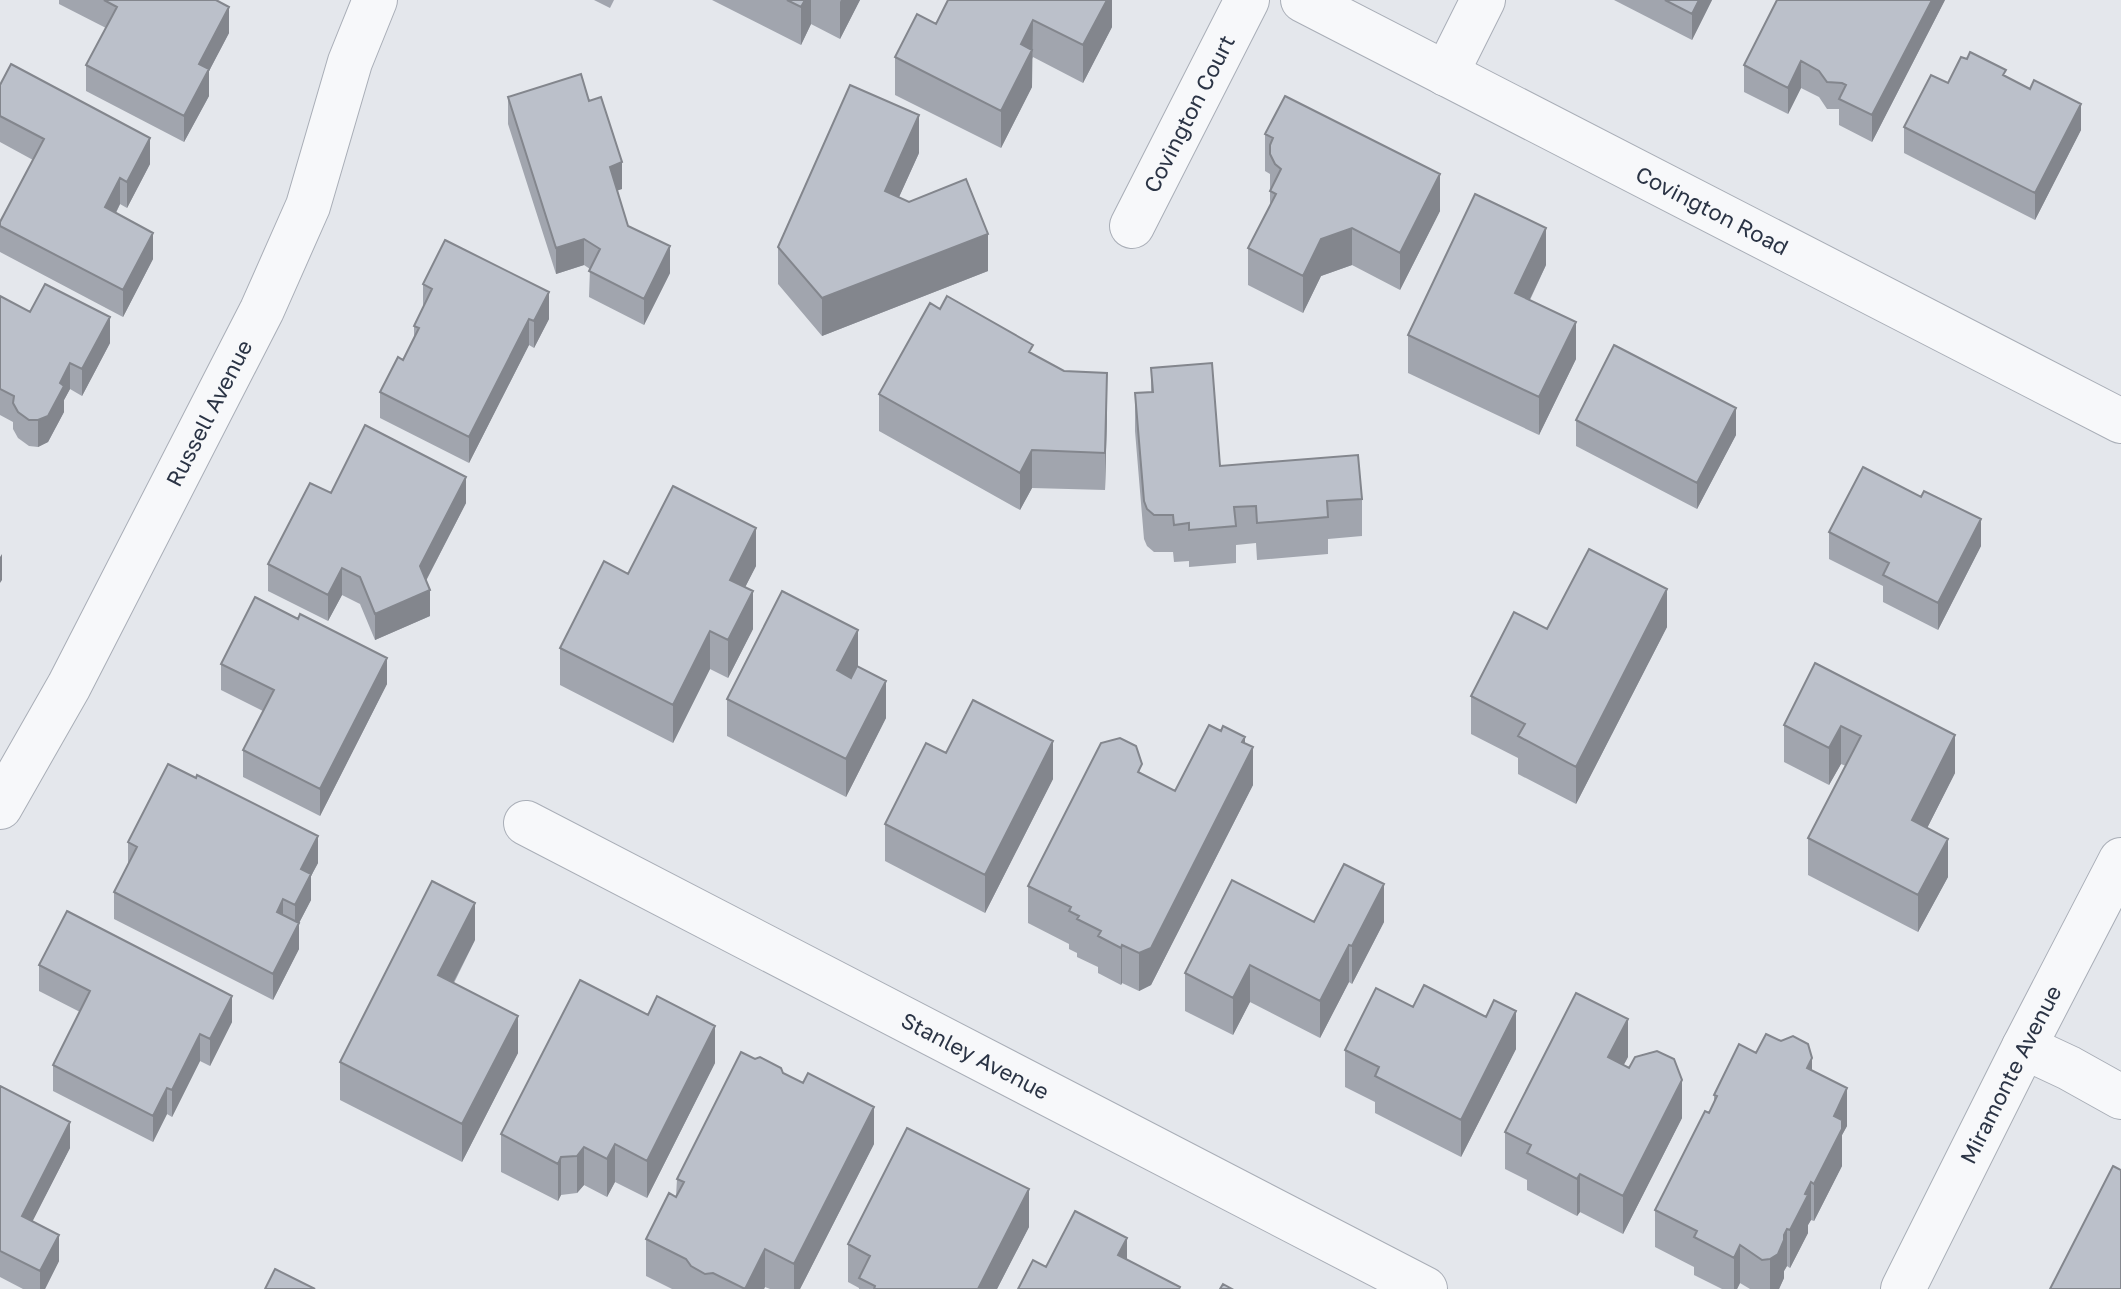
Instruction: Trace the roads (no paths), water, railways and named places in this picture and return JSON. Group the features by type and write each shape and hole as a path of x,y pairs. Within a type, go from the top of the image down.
{"street":[{"name":"Russell Avenue","path":"0,807 69,686 262,310 308,206 350,62 375,0"},
{"name":"Covington Court","path":"1132,226 1247,0"},
{"name":"Covington Road","path":"1303,0 2121,421"},
{"path":"1446,74 1483,0"},
{"name":"Stanley Avenue","path":"526,823 1425,1289"},
{"name":"Miramonte Avenue","path":"1903,1289 2121,860"},
{"path":"2024,1047 2121,1097"}]}
